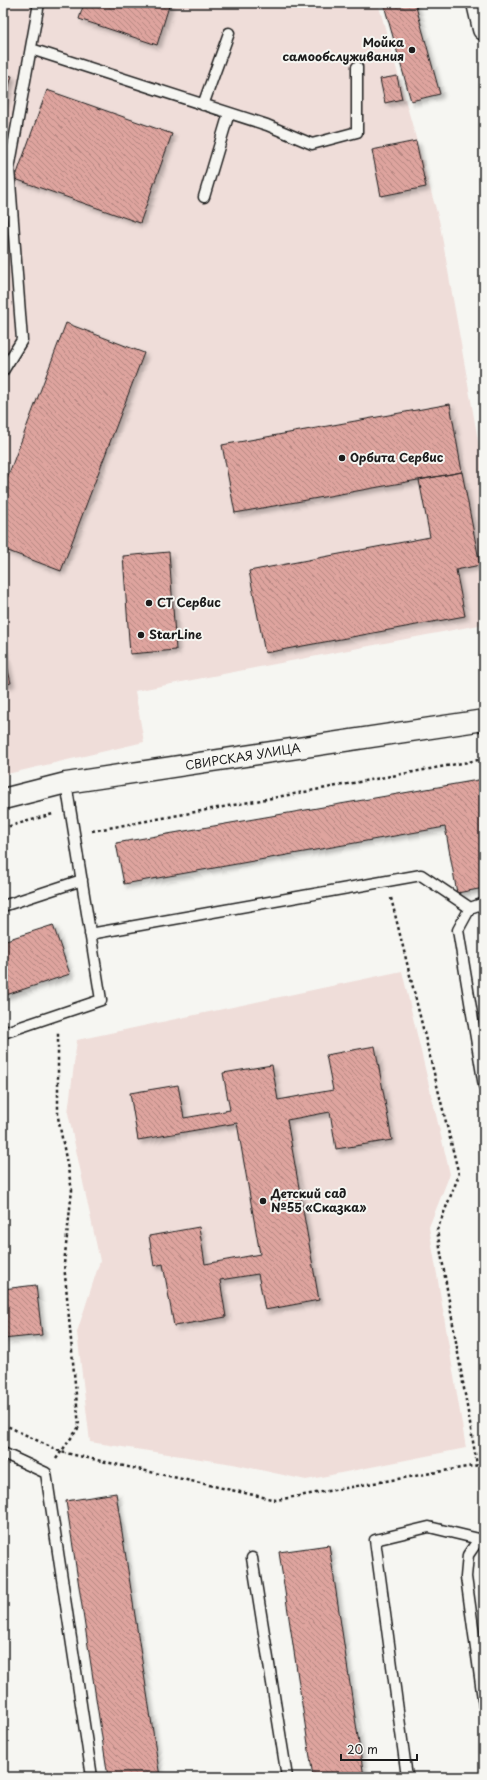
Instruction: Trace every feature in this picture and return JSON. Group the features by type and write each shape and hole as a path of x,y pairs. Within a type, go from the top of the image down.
{"main road":[{"path":"478,3 484,29"}],"street":[{"name":"СВИРСКАЯ УЛИЦА","path":"3,799 66,783 484,720"}],"lane":[{"path":"3,371 22,340 9,168 39,3"},
{"path":"203,104 229,33"},
{"path":"31,49 203,104 268,126 312,144 357,132 357,66"},
{"path":"204,197 229,113"},
{"path":"3,1033 101,1000 66,783"},
{"path":"90,934 421,875 470,908"},
{"path":"3,906 82,880"},
{"path":"484,903 470,908 458,930 484,1086"},
{"path":"3,1453 46,1473 92,1777"},
{"path":"407,1777 375,1540 428,1527 481,1539 468,1555 466,1577 484,1706"},
{"path":"252,1558 287,1777"}],"path":[{"path":"74,834 484,759"},
{"path":"3,828 70,810"},
{"path":"387,881 459,1175 436,1230 478,1465"},
{"path":"46,1473 79,1427 64,1264 72,1190 58,1117 58,1015"},
{"path":"3,1424 61,1452 276,1500 484,1464"}],"shaded area":[{"path":"3,3 378,3 439,220 484,474 484,624 135,691 144,742 3,775"},
{"name":"Детский сад №55 «Сказка»","path":"402,971 450,1174 429,1227 466,1448 306,1480 233,1464 90,1442 77,1332 100,1261 68,1113 77,1040"}],"building":[{"path":"84,3 170,3 157,45 79,19"},
{"name":"Мойка самообслуживания","path":"391,3 415,3 440,94 411,101 384,5"},
{"path":"3,74 12,76 3,107"},
{"path":"397,76 402,99 385,103 380,79"},
{"path":"47,90 172,134 140,223 15,179"},
{"path":"416,141 426,187 381,196 372,150"},
{"path":"66,323 144,353 61,571 3,549 3,489"},
{"name":"Орбита Сервис","path":"450,404 462,472 235,513 222,445"},
{"path":"462,472 480,565 456,570 465,616 265,653 249,571 430,537 419,480"},
{"name":"СТ Сервис","path":"169,552 176,650 130,654 123,556"},
{"path":"3,649 11,683 3,685"},
{"path":"484,779 484,888 457,893 445,827 124,884 116,843"},
{"path":"53,925 70,974 3,996 3,941"},
{"path":"375,1046 392,1140 336,1149 330,1112 287,1120 319,1300 265,1310 258,1274 220,1280 226,1317 174,1326 163,1264 154,1266 149,1236 199,1227 205,1264 260,1254 237,1123 138,1140 130,1093 178,1085 184,1118 230,1110 223,1073 272,1065 278,1100 333,1090 326,1055"},
{"path":"36,1285 42,1335 3,1339 3,1289"},
{"path":"116,1493 160,1777 108,1777 66,1501"},
{"path":"329,1545 364,1777 313,1777 279,1552"}],"place":[{"name":"Мойка самообслуживания","path":"412,50"},
{"name":"Орбита Сервис","path":"342,458"},
{"name":"СТ Сервис","path":"149,603"},
{"name":"StarLine","path":"141,635"},
{"name":"Детский сад №55 «Сказка»","path":"263,1201"}]}
